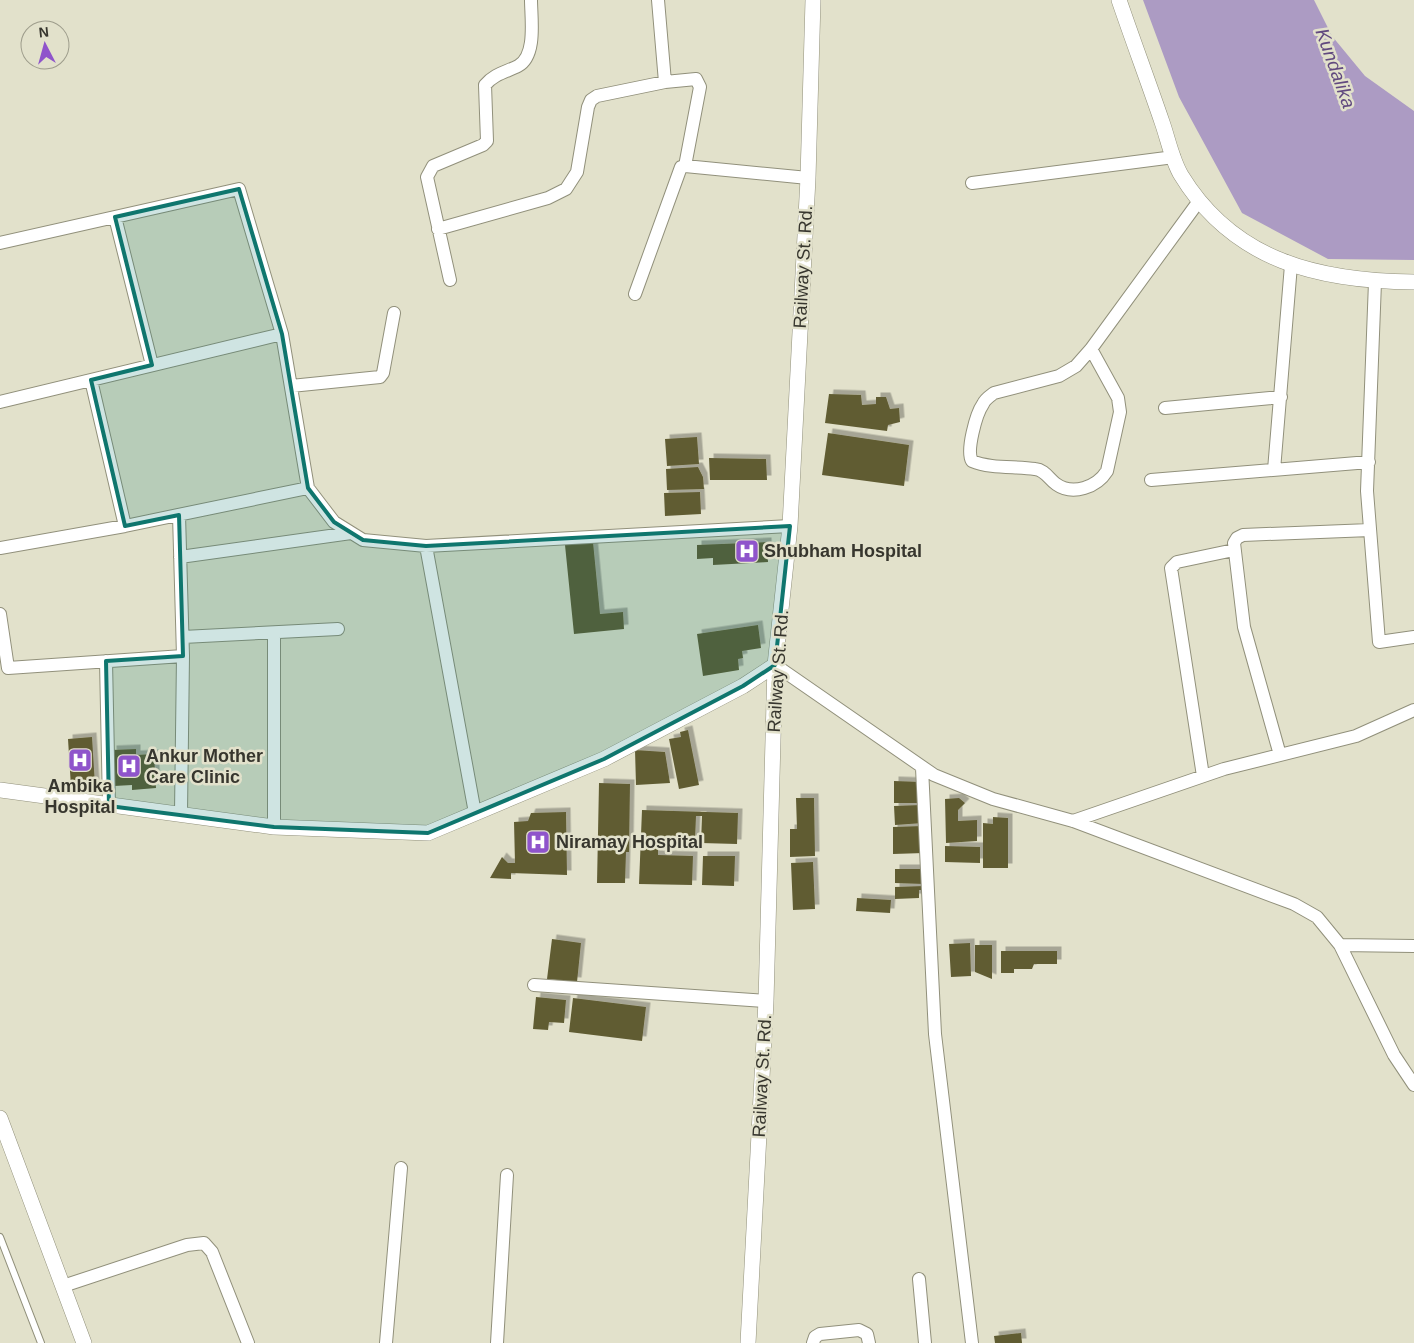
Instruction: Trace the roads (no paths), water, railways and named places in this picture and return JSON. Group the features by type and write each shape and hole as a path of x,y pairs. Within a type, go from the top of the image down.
{"street":[{"path":"450,280 427,185 429,171 434,166 483,146 487,141 485,85 495,76 520,65 527,59 530,38 531,0"},
{"path":"658,0 665,82"},
{"name":"Railway St. Rd.","path":"748,1343 766,1000 775,665 790,526 808,178 813,0"},
{"path":"1119,0 1180,174 1199,201 1239,238 1291,265 1339,278 1375,282 1414,282"},
{"path":"438,230 558,195 573,181 577,172 588,107 591,100 597,96 690,78 698,82 700,87 685,166"},
{"path":"972,183 1174,157"},
{"path":"635,294 678,169 685,166 808,178"},
{"path":"0,243 239,189 282,334 308,488 334,522 363,540 426,546 790,526"},
{"path":"1091,349 1118,398 1120,412 1107,471 1103,478 1077,490 1065,488 1054,482 1040,470 972,461 969,449 982,405 987,398 994,393 1059,376 1076,366 1091,349 1199,201"},
{"path":"115,217 152,366"},
{"path":"1274,470 1291,265"},
{"path":"1375,282 1367,490 1379,642 1414,637"},
{"path":"291,386 380,377 383,373 394,313"},
{"path":"0,402 282,334"},
{"path":"91,380 125,526"},
{"path":"1165,408 1280,397"},
{"path":"1151,480 1369,462"},
{"path":"0,548 125,526 308,488"},
{"path":"179,515 183,637 181,813"},
{"path":"1280,755 1244,627 1234,550 1237,538 1243,535 1370,530"},
{"path":"180,557 351,533"},
{"path":"426,546 475,813"},
{"path":"1203,776 1171,568 1177,562 1234,550"},
{"path":"0,614 8,668 183,656"},
{"path":"183,637 338,630"},
{"path":"274,632 274,826"},
{"path":"106,661 109,806"},
{"path":"0,790 109,806 181,813 274,826 428,833 604,759 743,686 775,665 922,768 993,799 1073,821 1306,910 1317,917 1340,945 1394,1055 1414,1085"},
{"path":"1073,821 1203,776 1356,736 1414,710"},
{"path":"922,768 935,1034 972,1343"},
{"path":"1340,945 1414,946"},
{"path":"534,985 766,1000"},
{"path":"0,1118 84,1343"},
{"path":"386,1343 401,1168"},
{"path":"497,1343 507,1175"},
{"path":"63,1286 187,1245 204,1243 212,1252 248,1343"},
{"path":"919,1279 924,1343"},
{"path":"813,1343 815,1337 820,1334 859,1330 865,1332 868,1343"}],"lane":[{"path":"0,1237 41,1343"}],"water":[{"name":"Kundalika","path":"1143,0 1314,0 1332,36 1365,76 1414,111 1414,260 1328,259 1242,213 1179,97"}],"place":[{"name":"Shubham Hospital","path":"747,551"},
{"name":"Ambika Hospital","path":"80,760"},
{"name":"Ankur Mother Care Clinic","path":"129,766"},
{"name":"Niramay Hospital","path":"538,842"}]}
